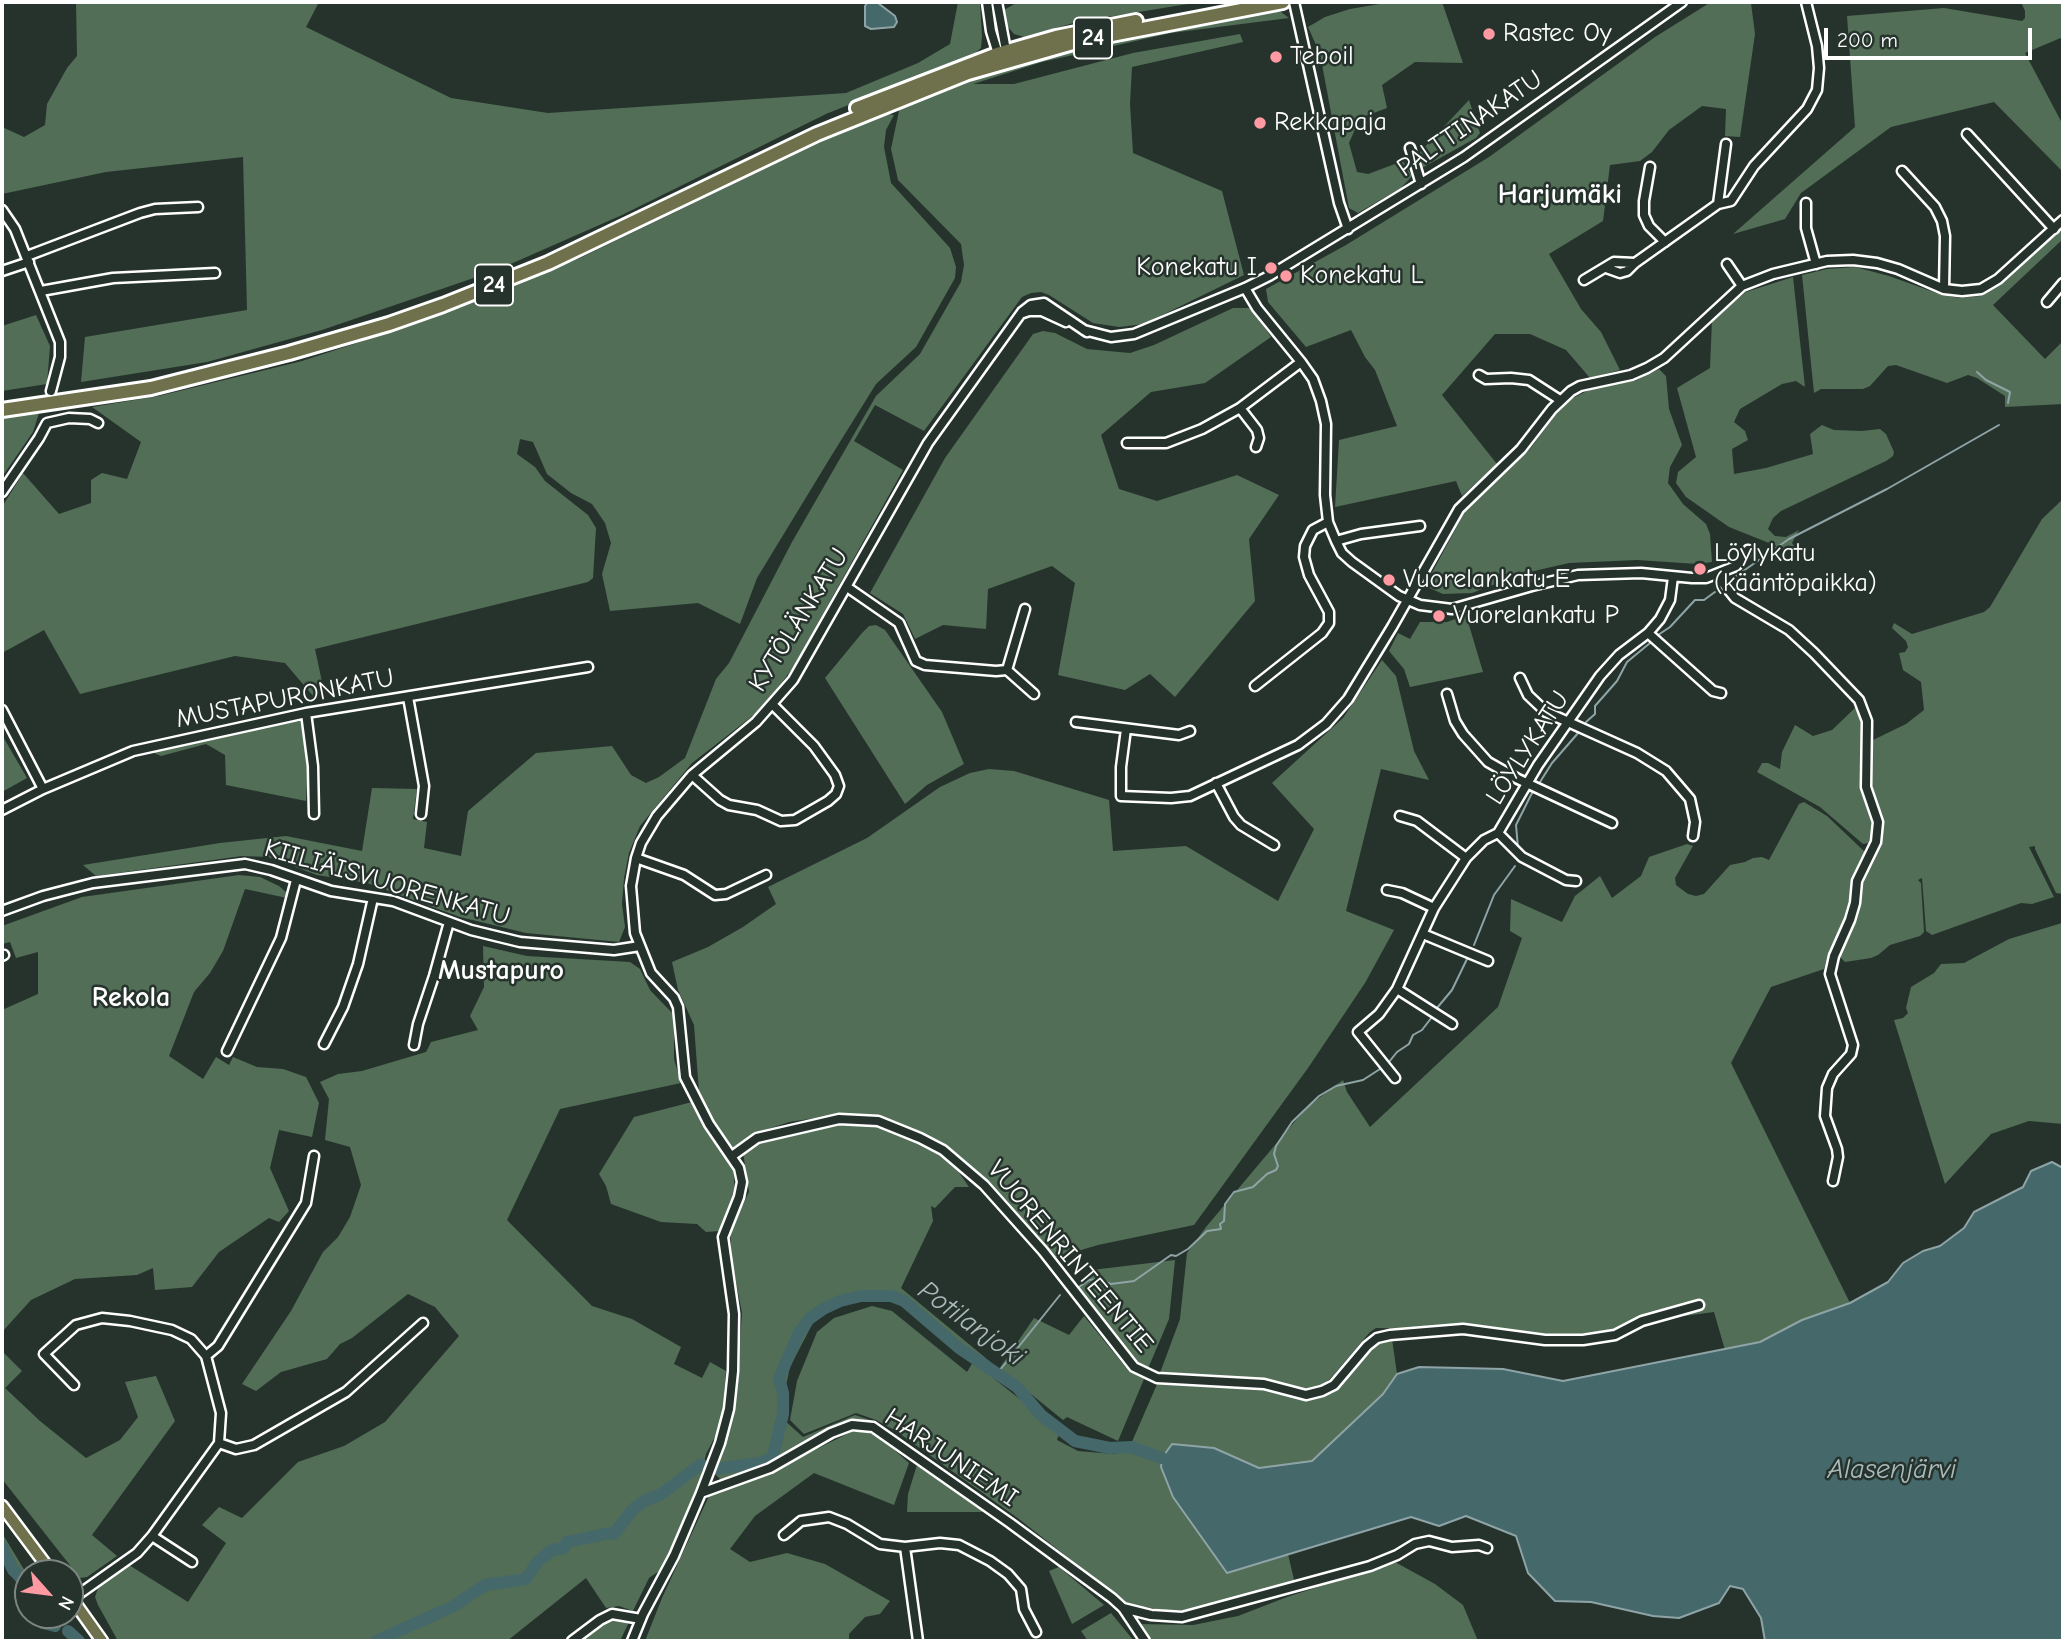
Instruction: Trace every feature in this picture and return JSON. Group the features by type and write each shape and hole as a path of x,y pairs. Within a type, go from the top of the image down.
{"highway":[{"name":"24","path":"2,410 150,388 351,336 492,286 593,243 758,161 1003,56 1118,24 1240,2"},
{"name":"24","path":"1003,56 1283,2"},
{"name":"24","path":"2,402 216,371"}],"main road":[{"path":"2,1506 42,1559"},
{"path":"84,1616 102,1641"}],"street":[{"path":"987,2 1003,56"},
{"path":"997,2 1003,56"},
{"path":"1294,2 1339,203 1348,229"},
{"name":"PALTTINAKATU","path":"1054,312 1087,331 1111,337 1134,334 1245,288 1348,229 1464,157 1682,2"},
{"path":"1584,280 1619,261 1635,263 1718,204 1731,201 1754,166 1807,108 1817,90 1819,68 1817,46 1806,2"},
{"path":"1967,134 2054,229"},
{"path":"1718,204 1726,144"},
{"path":"1410,148 1421,184"},
{"path":"1650,167 1644,215 1649,226 1665,242"},
{"path":"1902,171 1935,207 1942,221 1945,236 1944,289"},
{"path":"1806,203 1806,229 1816,264"},
{"path":"2,271 140,213 198,207"},
{"path":"2,210 15,229 28,259 61,349 51,391"},
{"path":"1126,729 1121,796 1181,798 1200,792 1298,745 1326,724 1348,699 1408,601 1459,509 1521,449 1560,400 1580,386 1630,375 1664,358 1742,286 1773,274 1816,264 1853,260 1877,263 1944,289 1962,292 1981,289 2007,272 2063,220"},
{"path":"1727,264 1742,286"},
{"path":"41,291 113,278 215,273"},
{"path":"2047,302 2063,283"},
{"path":"1245,288 1257,308 1313,379 1326,424 1325,495 1328,522 1342,553 1408,601 1432,608 1452,609 1578,575 1640,573 1692,578 1719,574 1736,566 1748,550"},
{"name":"KYTÖLÄNKATU","path":"732,1156 709,1124 685,1077 678,1007 674,998 651,974 635,933 631,903 632,873 641,844 657,816 692,775 756,722 793,680 928,443 1018,318 1025,309 1038,302 1050,304 1054,312"},
{"path":"1127,443 1166,443 1225,417 1301,362"},
{"path":"1479,375 1486,379 1511,377 1528,380 1560,400"},
{"path":"1240,408 1257,430 1259,438 1256,447"},
{"path":"2,492 47,423 69,418 90,419 99,423"},
{"path":"1255,685 1322,633 1329,623 1329,612 1309,575 1304,557 1305,546 1313,530 1328,522"},
{"path":"1336,541 1361,534 1420,526"},
{"path":"1719,574 1735,598 1801,639 1859,700 1867,721 1866,787 1878,822 1876,842 1857,881 1850,920 1834,956 1830,974 1853,1045 1851,1054 1833,1074 1827,1088 1825,1116 1838,1157 1833,1181"},
{"name":"LÖYLYKATU","path":"1395,1078 1357,1032 1379,1014 1398,989 1434,908 1466,858 1484,840 1498,833 1527,782 1610,665 1648,633 1666,610 1674,577"},
{"path":"846,587 899,623 916,661 925,665 1007,670 1034,694"},
{"path":"1007,670 1025,609"},
{"path":"1648,633 1713,691 1721,693"},
{"name":"MUSTAPURONKATU","path":"2,810 43,789 133,751 306,713 587,667"},
{"path":"1520,678 1528,695 1539,707 1645,757 1666,771 1690,799 1695,822 1693,836"},
{"path":"1447,694 1455,721 1482,757 1495,767 1612,823"},
{"path":"408,697 424,786 421,814"},
{"path":"692,775 729,805 757,810 781,821 795,820 828,801 839,786 835,775 814,746 773,705"},
{"path":"2,710 43,789"},
{"path":"306,713 313,766 314,814"},
{"path":"1076,722 1178,735 1190,731"},
{"path":"1216,783 1241,825 1274,845"},
{"path":"1400,816 1417,821 1466,858"},
{"path":"1498,833 1522,857 1566,880 1576,881"},
{"path":"636,858 684,875 715,895 726,894 766,875"},
{"name":"KIILIÄISVUORENKATU","path":"2,911 43,896 93,883 245,864 259,866 331,891 393,901 449,922 520,943 614,950 640,946"},
{"path":"227,1051 281,938 296,880"},
{"path":"1387,890 1402,893 1434,908"},
{"path":"324,1044 343,1007 358,964 373,898"},
{"path":"414,1045 449,922"},
{"path":"1423,934 1488,961"},
{"path":"1398,989 1452,1024"},
{"name":"VUORENRINTEENTIE","path":"732,1156 757,1138 839,1119 878,1121 943,1150 984,1185 1043,1251 1133,1367 1157,1378 1264,1384 1306,1395 1334,1385 1367,1346 1377,1338 1390,1335 1463,1329 1545,1340 1583,1339 1615,1335 1642,1321 1699,1305"},
{"path":"206,1356 218,1346 306,1203 314,1156"},
{"path":"632,1641 674,1556 701,1493 720,1443 729,1409 734,1314 723,1237 742,1182 739,1168 732,1156"},
{"path":"74,1385 44,1354 76,1325 102,1318 130,1321 172,1330 191,1339 206,1356 220,1413 219,1443 152,1536 137,1553 84,1589"},
{"path":"219,1443 236,1449 254,1445 346,1392 423,1323"},
{"name":"HARJUNIEMI","path":"701,1493 771,1468 831,1433 852,1425 873,1427 1010,1523 1123,1608 1144,1641"},
{"path":"784,1535 801,1521 829,1517 848,1524 880,1544 905,1548 940,1543 959,1545 1008,1574 1021,1589 1024,1609 1036,1632"},
{"path":"152,1536 192,1562"},
{"name":"HARJUNIEMI","path":"1123,1608 1151,1615 1182,1617 1370,1566 1415,1544 1429,1541 1452,1547 1479,1545 1487,1548"},
{"path":"905,1548 918,1641"},
{"path":"572,1641 612,1614 641,1619"}],"green space":[{"path":"76,2 319,2 306,27 451,98 548,113 846,93 918,63 950,44 958,2 980,2 982,36 981,48 973,55 826,114 622,215 497,270 322,330 207,362 81,382 85,337 247,310 243,157 106,172 2,194 2,127 24,137 45,125 47,104 67,68 77,56"},
{"path":"1018,2 1200,2 1077,22 1024,37 1014,34 1008,27 1004,10"},
{"path":"1391,2 1442,2 1463,63 1415,62 1382,85 1387,108 1360,118 1349,143 1357,172 1368,174 1403,161 1412,176 1401,188 1358,213 1349,208 1320,54 1308,27 1325,17 1350,9"},
{"path":"1711,2 1751,3 1755,34 1740,137 1725,136 1726,109 1702,106 1669,130 1652,152 1640,161 1610,165 1603,221 1549,254 1581,309 1601,332 1620,370 1590,378 1566,350 1530,334 1495,334 1442,395 1497,464 1462,496 1456,481 1335,507 1339,440 1397,426 1375,370 1351,330 1306,347 1268,302 1266,289 1346,245 1489,157 1655,37"},
{"path":"2021,2 2063,2 2063,37 2025,53 2063,125 2063,172 1994,102 1891,127 1801,193 1785,219 1733,234 1855,127 1847,16 1944,8 2022,21 2025,11"},
{"path":"1281,12 1289,18 1171,33 1042,62 973,84 1014,84 1133,53 1240,34 1243,42 1132,67 1130,104 1133,153 1222,191 1244,275 1144,324 1119,327 1093,323 1049,295 1031,293 1022,297 924,431 875,405 854,441 903,470 794,666 764,707 692,763 640,826 629,853 624,878 622,904 625,927 619,942 526,933 460,917 367,883 317,875 268,857 242,856 96,876 83,865 220,843 286,836 362,851 372,788 417,789 413,819 427,822 424,848 461,856 468,811 536,753 612,746 631,775 646,783 659,777 685,758 716,679 729,663 792,542 876,396 920,354 961,282 964,265 961,244 898,180 891,149 900,106 1031,59 1084,44"},
{"path":"1469,100 1480,133 1476,138 1422,168 1419,161 1420,152"},
{"path":"880,113 894,115 886,130 884,147 891,183 950,248 956,267 955,278 916,347 876,384 830,458 757,578 740,624 698,603 610,611 602,574 611,543 605,523 592,504 571,493 547,474 533,442 520,439 517,454 535,467 545,481 588,515 596,528 593,578 588,582 315,649 325,696 313,696 285,663 235,656 80,694 44,630 2,653 2,507 23,473 59,514 91,503 91,480 102,473 127,479 141,442 92,407 159,396 302,361 430,319 580,258"},
{"path":"2063,227 2063,239 1993,305 2045,359 2063,341 2063,404 2005,407 2005,396 1977,378 1968,375 1947,383 1896,365 1888,366 1870,386 1863,389 1821,389 1814,393 1802,275 1827,269 1855,267 1942,295 1960,298 1980,296 1999,285"},
{"path":"1793,277 1805,387 1796,381 1782,384 1740,409 1734,422 1745,431 1748,440 1732,449 1734,474 1813,454 1810,434 1822,425 1834,430 1880,429 1886,434 1894,452 1886,461 1781,511 1773,518 1768,529 1775,536 1786,537 1799,530 1792,543 1795,550 1784,549 1729,527 1686,497 1676,483 1678,472 1696,457 1677,388 1710,368 1712,320 1746,292"},
{"path":"1233,308 1251,308 1271,337 1205,383 1151,392 1101,435 1119,489 1157,501 1237,475 1279,495 1249,539 1255,601 1175,697 1150,674 1125,690 1058,675 1075,583 1052,566 988,589 986,629 943,625 915,639 903,614 870,593 945,458 1033,334 1043,331 1055,333 1087,349 1130,353 1154,345"},
{"path":"36,315 50,346 47,384 2,391 2,326"},
{"path":"1659,369 1666,376 1669,409 1682,445 1670,467 1668,483 1683,504 1706,524 1710,534 1712,562 1698,564 1637,560 1569,563 1521,574 1472,593 1443,594 1425,586 1464,513 1530,449 1571,399 1595,387 1635,381"},
{"path":"41,407 33,432 2,477 2,414"},
{"path":"2063,499 2063,894 2056,893 2035,846 2029,847 2054,897 2032,904 2021,903 1932,935 1926,931 1922,878 1918,880 1921,883 1924,932 1920,936 1890,945 1871,958 1845,962 1841,953 1854,924 1865,873 1883,838 1883,827 1871,780 1871,741 1906,724 1924,710 1921,682 1903,670 1899,653 1905,652 1908,647 1906,641 1892,628 1894,623 1912,634 1984,612 1990,607 2042,519"},
{"path":"1466,615 1483,672 1410,687 1404,669 1389,651 1398,633 1410,639 1420,622 1447,622"},
{"path":"876,625 885,630 942,712 964,764 927,785 905,804 825,678 862,633 869,626"},
{"path":"1382,660 1396,676 1414,751 1429,780 1381,769 1346,911 1394,930 1365,983 1308,1068 1194,1225 1098,1245 1054,1258 1045,1244 1015,1213 939,1148 882,1120 843,1114 789,1122 756,1133 735,1150 713,1121 699,1092 694,1025 678,990 672,962 708,947 776,904 768,887 867,838 940,787 970,773 989,769 1014,771 1109,800 1113,851 1186,846 1278,901 1314,829 1272,783 1343,718"},
{"path":"1855,708 1864,721 1862,781 1864,799 1873,828 1869,843 1863,844 1820,807 1757,772 1762,763 1780,769 1782,752 1795,725 1813,736 1832,730"},
{"path":"301,721 308,768 306,801 226,785 225,755 206,744 161,756 154,753 153,749 243,730"},
{"path":"2,735 27,778 2,792"},
{"path":"1804,802 1827,816 1865,852 1855,871 1857,873 1847,914 1824,969 1771,987 1731,1063 1850,1303 1802,1320 1760,1342 1725,1350 1714,1312 1684,1316 1677,1306 1642,1315 1614,1329 1555,1338 1474,1326 1376,1328 1330,1379 1317,1388 1306,1391 1264,1381 1160,1373 1180,1319 1187,1253 1307,1107 1343,1080 1347,1092 1370,1127 1498,1007 1522,938 1510,931 1511,899 1562,922 1575,896 1600,876 1612,898 1641,876 1649,857 1687,844 1693,846 1675,878 1676,885 1688,894 1704,894 1730,865 1753,858 1762,857 1769,860 1799,804"},
{"path":"239,875 260,877 279,886 287,893 287,898 245,889 223,951 194,992 169,1056 203,1079 216,1057 229,1065 233,1057 257,1067 283,1069 306,1077 319,1103 312,1137 279,1130 270,1168 289,1211 279,1222 269,1218 219,1252 192,1287 155,1290 153,1268 137,1275 75,1279 31,1300 2,1332 2,1010 38,994 38,952 16,958 10,942 2,944 2,926 82,897"},
{"path":"2063,917 2063,1124 2029,1121 1991,1134 1945,1184 1894,1020 1903,1018 1908,1013 1906,1008 1911,987 1934,973 1941,964 1964,963 2009,939 2062,923"},
{"path":"483,946 527,956 630,962 640,969 650,990 674,1015 674,1059 681,1083 560,1109 507,1220 592,1306 632,1319 681,1347 674,1364 702,1378 710,1362 726,1371 719,1429 706,1454 696,1498 665,1567 649,1578 633,1611 619,1606 606,1608 586,1578 507,1641 118,1641 98,1605 95,1597 98,1588 129,1565 188,1602 226,1543 202,1525 219,1507 242,1518 298,1462 344,1446 385,1422 459,1336 435,1307 408,1294 352,1338 340,1344 327,1359 281,1372 256,1391 242,1384 291,1311 323,1252 338,1237 350,1217 361,1185 350,1147 325,1140 329,1099 320,1082 338,1074 362,1071 426,1052 431,1042 478,1030 470,1016 484,987"},
{"path":"692,1102 733,1165 735,1195 720,1231 706,1232 697,1224 661,1222 611,1204 599,1174 634,1117"},
{"path":"840,1122 878,1127 915,1140 936,1152 958,1171 969,1187 955,1187 935,1208 931,1206 933,1221 901,1288 999,1369 1034,1318 1069,1335 1084,1316 1128,1370 1144,1379 1118,1441 1067,1417 1063,1420 1000,1369 995,1374 905,1300 870,1295 819,1311 790,1367 783,1419 803,1437 855,1415 879,1423 855,1420 829,1430 801,1448 723,1482 715,1474 730,1426 740,1341 742,1313 732,1261 730,1231 749,1192 743,1152 756,1142"},
{"path":"1175,1260 1169,1319 1147,1371 1133,1362 1078,1288 1092,1270"},
{"path":"872,1306 892,1311 967,1372 973,1362 1060,1431 1057,1440 1078,1451 1114,1454 1130,1450 1162,1460 1161,1468 1227,1573 1288,1554 1295,1584 1181,1612 1128,1605 1019,1519 896,1431 876,1420 856,1413 804,1434 790,1420 797,1381 817,1332 834,1318"},
{"path":"1392,1339 1397,1374 1383,1394 1312,1461 1259,1468 1214,1448 1172,1444 1163,1458 1131,1444 1158,1382 1261,1389 1307,1398 1337,1389 1380,1342"},
{"path":"2,1351 22,1371 5,1388 86,1458 120,1440 138,1417 125,1382 156,1376 175,1421 92,1535 117,1556 87,1577 84,1577 84,1559 65,1559 2,1479"},
{"path":"873,1431 909,1463 894,1505 814,1473 755,1516 730,1549 750,1562 787,1553 825,1564 890,1601 880,1614 865,1617 849,1634 849,1641 645,1641 709,1496 772,1471 851,1432"},
{"path":"917,1465 984,1512 907,1512 908,1494"},
{"path":"2,1533 18,1559 14,1559 14,1579 2,1561"},
{"path":"1395,1562 1435,1584 1463,1605 1478,1641 1148,1641 1136,1624 1193,1625 1238,1616"},
{"path":"1059,1567 1104,1605 1072,1624 1049,1571"},
{"path":"1111,1613 1134,1641 1088,1641 1081,1631"},
{"path":"620,1618 629,1622 620,1641 584,1640 608,1620"}],"water":[{"path":"873,2 895,16 897,22 894,27 871,29 865,26 865,6"},
{"name":"Alasenjärvi","path":"2052,1162 2063,1168 2063,1641 1765,1641 1761,1618 1743,1589 1730,1586 1719,1603 1679,1618 1653,1616 1591,1602 1555,1601 1528,1573 1516,1536 1466,1516 1439,1526 1411,1517 1227,1573 1173,1497 1161,1467 1162,1458 1172,1444 1214,1448 1259,1468 1312,1461 1383,1394 1397,1374 1419,1367 1503,1369 1563,1381 1760,1342 1802,1320 1850,1303 1888,1282 1903,1263 1923,1251 1940,1246 1964,1228 1974,1212 2023,1187 2031,1171"}],"waterway":[{"path":"1977,372 1986,380 2010,392 2008,403"},
{"path":"1729,581 1789,539 1887,489 1999,425"},
{"path":"1658,635 1670,627 1695,600 1704,600 1719,589"},
{"path":"1586,722 1595,714 1595,706 1617,681 1627,662 1650,643"},
{"path":"1540,782 1552,763 1579,732"},
{"path":"1518,848 1516,825 1533,791"},
{"path":"1474,945 1494,895 1515,866"},
{"path":"1437,1008 1452,990 1467,959"},
{"path":"1389,1062 1432,1017"},
{"path":"1076,1289 1089,1280 1097,1279 1111,1284 1134,1281 1171,1255 1176,1256 1188,1249 1207,1231 1221,1229 1225,1204 1234,1192 1253,1187 1267,1174 1276,1170 1276,1146 1292,1122 1319,1096 1336,1086 1363,1080 1380,1069"},
{"path":"996,1375 1060,1295"},
{"name":"Potilanjoki","path":"717,1469 764,1462 773,1456 783,1414 783,1393 779,1378 799,1333 809,1319 823,1309 861,1296 891,1296 904,1301 959,1348 1017,1387 1041,1415 1075,1441 1110,1448 1131,1447 1162,1458"},
{"name":"Potilanjoki","path":"376,1641 452,1607 485,1585 526,1579 538,1561 552,1550 564,1548 567,1542 614,1534 633,1509 660,1495 701,1464"},
{"name":"Potilanjoki","path":"2,1547 14,1571"},
{"name":"Potilanjoki","path":"68,1631 79,1641"}],"place":[{"name":"Rastec Oy","path":"1489,34"},
{"name":"Teboil","path":"1276,57"},
{"name":"Rekkapaja","path":"1260,123"},
{"name":"Konekatu I","path":"1271,268"},
{"name":"Konekatu L","path":"1286,276"},
{"name":"Löylykatu (kääntöpaikka)","path":"1700,569"},
{"name":"Vuorelankatu E","path":"1389,580"},
{"name":"Vuorelankatu P","path":"1439,616"}],"district":[{"name":"Harjumäki","path":"1560,195"},
{"name":"Mustapuro","path":"501,971"},
{"name":"Rekola","path":"131,998"}]}
